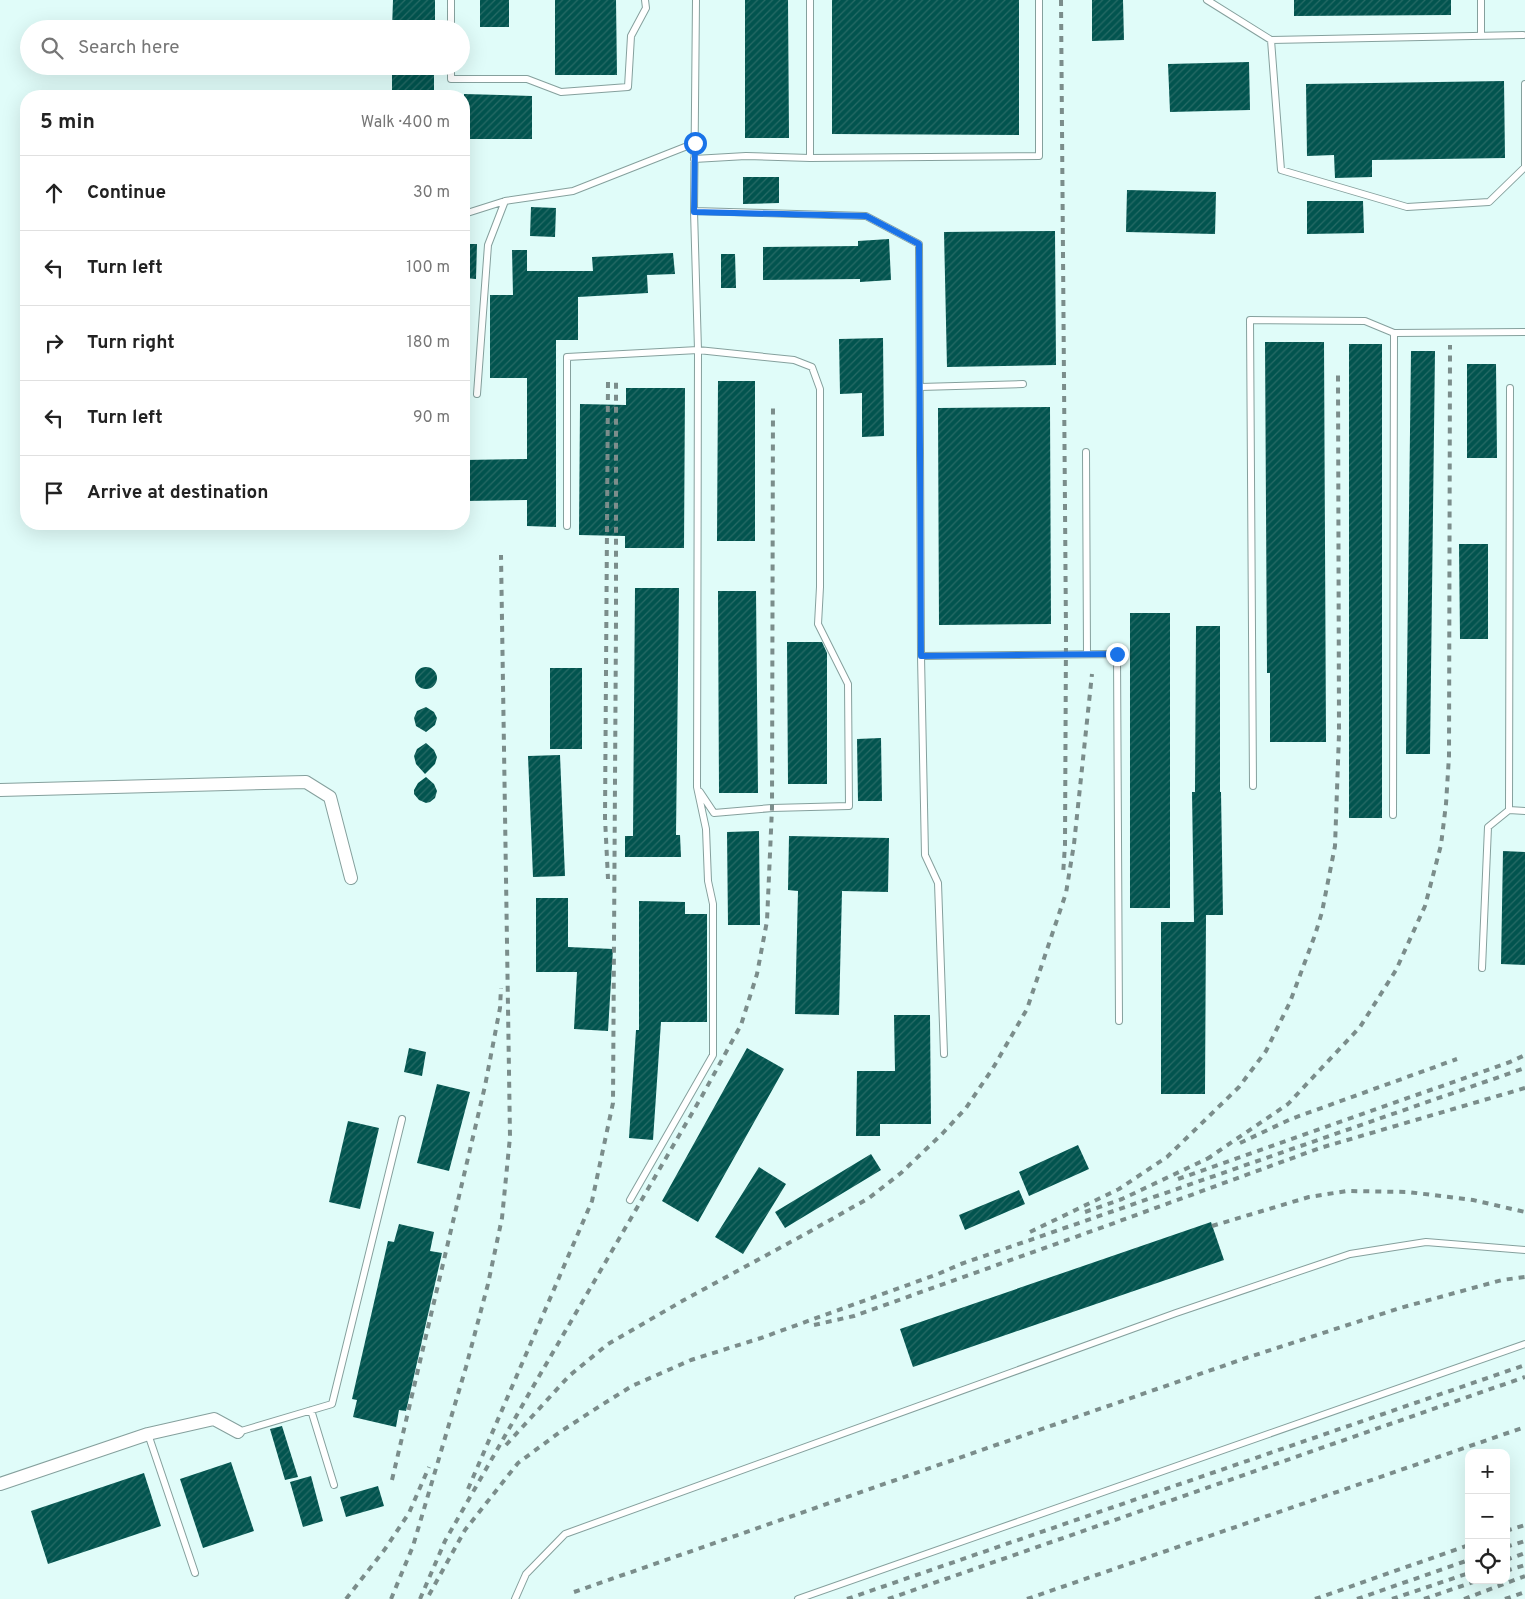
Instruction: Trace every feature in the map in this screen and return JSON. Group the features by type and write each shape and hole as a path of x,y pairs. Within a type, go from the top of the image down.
{"street":[{"path":"0,790 306,782 330,797 351,878"},
{"path":"0,1484 148,1434 214,1419 238,1432"}],"lane":[{"path":"451,0 451,20"},
{"path":"451,75 451,79 526,79 561,92 628,87 631,36 646,8 646,0"},
{"path":"630,1200 714,1055 713,904 708,881 706,829 697,787 698,350 694,212 696,0"},
{"path":"810,0 810,158"},
{"path":"694,158 746,156 810,158 1039,156 1039,0"},
{"path":"1207,0 1271,40 1523,35"},
{"path":"1480,0 1481,36"},
{"path":"1271,40 1281,170 1407,207 1489,202 1524,167 1525,84"},
{"path":"470,212 505,202 573,191 695,143"},
{"path":"477,394 488,246 505,202"},
{"path":"694,212 866,216 919,244 921,656 925,855 938,883 944,1054"},
{"path":"1253,786 1250,320 1365,321 1394,333 1525,332"},
{"path":"1393,816 1394,333"},
{"path":"567,526 567,357 698,350 794,360 812,366 820,389 820,587 818,624 848,684 849,806 714,812 697,787"},
{"path":"920,387 1023,384"},
{"path":"1509,810 1510,388"},
{"path":"1086,452 1087,654"},
{"path":"921,656 1117,654 1119,1021"},
{"path":"1482,968 1488,827 1509,810 1525,811"},
{"path":"238,1432 332,1404 402,1118"},
{"path":"515,1599 526,1574 565,1534 1176,1313 1350,1254 1426,1242 1525,1250"},
{"path":"798,1599 1525,1344"},
{"path":"311,1410 334,1485"},
{"path":"148,1434 194,1573"}],"building":[{"path":"393,0 435,0 435,20 392,20"},
{"path":"480,0 509,0 509,27 480,27"},
{"path":"555,0 616,0 617,75 555,75"},
{"path":"745,0 788,0 789,138 745,138"},
{"path":"832,0 1019,0 1019,135 832,134"},
{"path":"1092,0 1123,0 1124,40 1092,41"},
{"path":"1294,0 1451,0 1451,15 1294,16"},
{"path":"1249,62 1250,110 1170,112 1168,64"},
{"path":"392,75 434,75 434,90 392,90"},
{"path":"1504,81 1505,158 1372,160 1372,177 1335,178 1334,155 1307,156 1306,84"},
{"path":"470,94 532,96 532,139 470,139"},
{"path":"743,177 779,177 779,203 743,204"},
{"path":"1127,190 1216,192 1215,234 1126,232"},
{"path":"1307,201 1363,201 1364,233 1307,234"},
{"path":"531,207 556,208 555,237 530,236"},
{"path":"1055,231 1056,365 947,367 944,232"},
{"path":"889,239 891,280 860,282 860,279 763,280 763,247 858,246 858,241"},
{"path":"470,244 477,244 476,279 470,278"},
{"path":"512,250 527,250 527,271 593,271 592,257 673,253 675,274 647,275 648,293 578,297 578,340 556,340 556,527 527,526 527,500 470,501 470,460 527,459 527,378 490,378 490,295 513,295"},
{"path":"721,254 735,254 736,288 721,288"},
{"path":"883,338 884,436 862,437 862,393 840,394 839,339"},
{"path":"1265,342 1324,342 1326,742 1270,742 1270,673 1267,673"},
{"path":"1349,344 1382,344 1382,818 1349,818"},
{"path":"1411,351 1435,351 1430,754 1406,754"},
{"path":"1467,364 1496,364 1497,458 1467,458"},
{"path":"718,381 755,381 755,541 717,541"},
{"path":"626,388 685,388 684,548 625,548 625,536 579,535 580,404 626,405"},
{"path":"1050,407 1051,624 939,625 938,408"},
{"path":"1459,544 1488,544 1488,639 1460,639"},
{"path":"635,588 679,588 676,835 680,835 681,857 625,857 625,836 633,836"},
{"path":"718,591 756,591 758,793 719,793"},
{"path":"1130,613 1170,613 1170,908 1130,908"},
{"path":"1196,626 1220,626 1220,792 1223,915 1206,915 1205,1094 1161,1094 1161,922 1194,922 1192,792 1195,792"},
{"path":"787,642 822,642 827,653 827,784 788,784"},
{"path":"422,667 430,667 437,674 437,682 430,689 422,689 415,682 415,674"},
{"path":"550,668 582,668 582,749 550,749"},
{"path":"426,707 434,712 437,718 435,725 426,732 416,726 414,718 417,711"},
{"path":"881,738 882,801 858,801 857,739"},
{"path":"426,743 434,750 437,757 435,764 425,774 416,764 414,756 417,749"},
{"path":"560,755 565,876 533,877 528,756"},
{"path":"426,777 434,784 437,791 435,798 426,803 419,800 414,794 414,790 418,783"},
{"path":"759,831 760,925 728,925 727,832"},
{"path":"789,836 889,838 888,892 842,891 839,1015 795,1014 798,891 788,890"},
{"path":"1503,851 1525,852 1525,965 1501,964"},
{"path":"536,898 568,898 568,947 613,949 608,1031 574,1029 577,972 536,972"},
{"path":"639,901 685,902 685,914 707,914 707,1022 661,1022 653,1140 629,1138 636,1030 639,1030"},
{"path":"894,1015 930,1015 931,1124 880,1124 880,1136 856,1136 857,1071 895,1071"},
{"path":"409,1048 426,1052 422,1076 404,1072"},
{"path":"747,1048 784,1069 698,1222 662,1201"},
{"path":"437,1084 470,1092 449,1171 417,1163"},
{"path":"348,1121 379,1128 360,1209 329,1202"},
{"path":"1078,1145 1089,1169 1029,1196 1019,1172"},
{"path":"871,1154 881,1170 785,1228 775,1212"},
{"path":"759,1167 786,1184 743,1254 715,1237"},
{"path":"1019,1190 1025,1204 965,1230 959,1215"},
{"path":"1211,1222 1224,1260 913,1367 900,1329"},
{"path":"399,1224 434,1232 430,1251 442,1253 406,1411 399,1410 396,1427 353,1417 357,1400 352,1399 388,1241 394,1242"},
{"path":"282,1426 298,1477 285,1480 270,1429"},
{"path":"231,1462 254,1531 203,1548 180,1479"},
{"path":"144,1473 161,1526 48,1564 31,1511"},
{"path":"311,1476 323,1521 303,1527 290,1482"},
{"path":"378,1486 384,1506 346,1517 340,1497"}],"railway":[{"path":"1061,0 1066,634 1065,845 1063,875"},
{"path":"1207,1159 1288,1104 1360,1027 1396,970 1425,906 1441,845 1449,756 1450,345"},
{"path":"1030,1232 1119,1189 1167,1157 1239,1087 1266,1051 1290,1002 1315,935 1322,912 1335,846 1339,734 1338,373"},
{"path":"608,382 605,818 608,879"},
{"path":"468,1489 592,1201 613,1103 616,382"},
{"path":"420,1599 445,1541 741,1025 757,974 767,921 772,808 773,404"},
{"path":"391,1599 413,1546 466,1367 488,1284 502,1218 510,1137 501,555"},
{"path":"506,1445 569,1376 608,1344 869,1198 901,1173 966,1108 993,1068 1027,1009 1066,893 1074,844 1092,674"},
{"path":"392,1480 485,1086 500,1008 501,988"},
{"path":"1178,1179 1510,1062 1525,1055"},
{"path":"1240,1143 1291,1119 1457,1059"},
{"path":"429,1595 465,1530 518,1463 560,1432 632,1386 691,1360 761,1338 961,1264 1525,1068"},
{"path":"814,1325 854,1316 1320,1148 1525,1088"},
{"path":"1085,1212 1122,1199 1213,1156"},
{"path":"1212,1226 1309,1197 1347,1191 1408,1192 1473,1200 1525,1212"},
{"path":"574,1592 1243,1359 1400,1308 1502,1280 1525,1277"},
{"path":"847,1599 1525,1365"},
{"path":"888,1599 1525,1377"},
{"path":"1027,1599 1525,1427"},
{"path":"346,1599 385,1549 409,1513 429,1467"},
{"path":"1510,1530 1525,1525"},
{"path":"1510,1546 1525,1541"},
{"path":"1315,1599 1465,1546"},
{"path":"1510,1559 1525,1553"},
{"path":"1357,1599 1465,1561"},
{"path":"1510,1570 1525,1565"},
{"path":"1392,1599 1465,1574"},
{"path":"1464,1599 1525,1576"},
{"path":"1424,1599 1467,1584"},
{"path":"1505,1599 1525,1592"}],"route":[{"path":"695,143 694,212 866,216 919,244 921,656 1117,654"}]}
